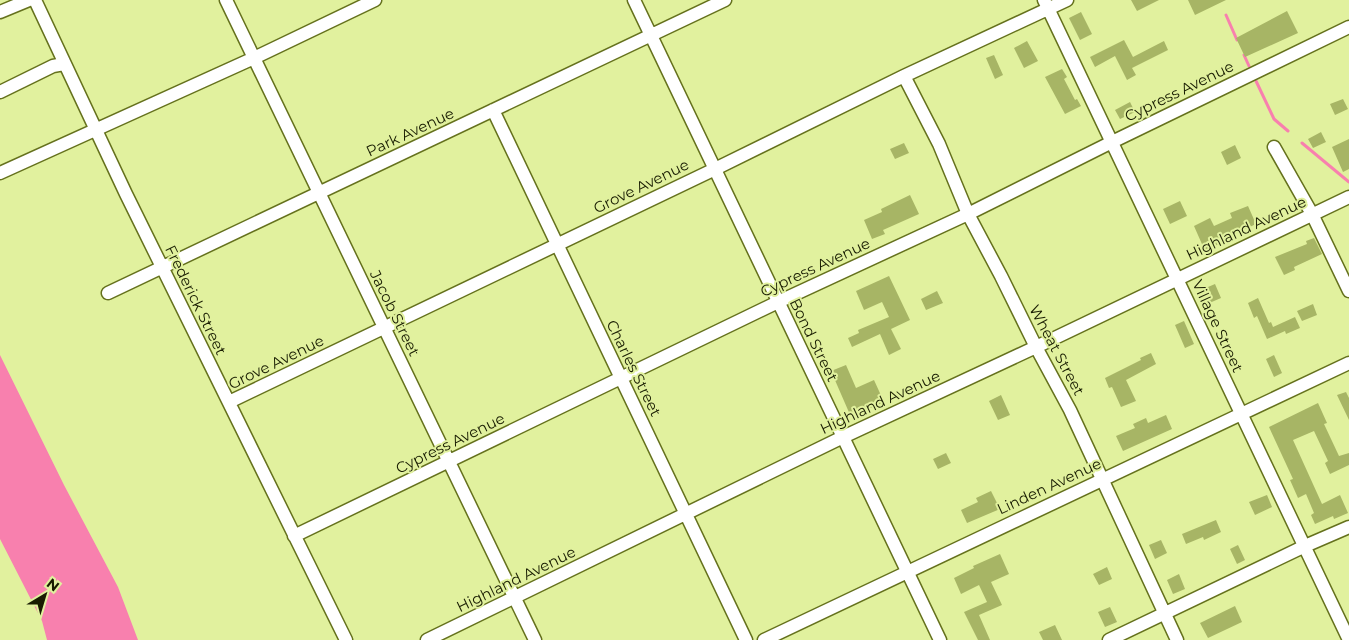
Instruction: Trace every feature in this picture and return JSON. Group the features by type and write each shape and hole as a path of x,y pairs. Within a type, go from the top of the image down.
{"street":[{"path":"0,12 29,0"},
{"name":"Frederick Street","path":"35,0 162,267 346,640"},
{"name":"Jacob Street","path":"226,0 535,640"},
{"path":"0,173 254,58 375,0"},
{"name":"Bond Street","path":"634,0 940,640"},
{"name":"Park Avenue","path":"108,293 725,0"},
{"name":"Grove Avenue","path":"228,402 715,169 1046,4 1067,0"},
{"name":"Village Street","path":"1046,4 1349,640"},
{"name":"Cypress Avenue","path":"294,536 778,302 968,214 1349,27"},
{"path":"0,92 53,66 64,64"},
{"name":"Wheat Street","path":"904,76 939,144 968,214 1070,410 1177,640"},
{"name":"Charles Street","path":"493,110 746,640"},
{"path":"1274,147 1312,214 1349,290"},
{"name":"Highland Avenue","path":"427,640 843,437 1036,347 1349,196"},
{"name":"Linden Avenue","path":"764,640 1349,363"},
{"path":"1109,640 1305,546 1349,527"}],"shaded area":[{"path":"0,355 64,485 118,587 138,640 47,640 42,621 0,539"}],"building":[{"path":"1131,0 1159,0 1137,11"},
{"path":"1188,0 1226,0 1195,15"},
{"path":"1287,11 1298,33 1245,57 1236,38"},
{"path":"1081,12 1092,34 1080,40 1069,18"},
{"path":"1124,40 1133,57 1164,41 1168,50 1132,68 1136,75 1127,80 1115,56 1095,67 1090,57"},
{"path":"1027,41 1038,61 1024,68 1014,48"},
{"path":"994,55 1003,75 995,79 986,58"},
{"path":"1062,69 1067,77 1064,79 1075,100 1077,99 1081,106 1065,114 1045,77"},
{"path":"1343,99 1348,109 1335,115 1330,104"},
{"path":"1130,102 1135,112 1120,119 1115,110"},
{"path":"1321,132 1326,142 1313,148 1308,139"},
{"path":"1349,139 1349,169 1343,172 1332,147"},
{"path":"904,143 909,153 895,159 890,149"},
{"path":"1235,145 1241,158 1227,165 1221,152"},
{"path":"910,195 919,214 883,230 885,234 872,239 864,220 882,212 881,209"},
{"path":"1180,201 1187,216 1170,224 1163,209"},
{"path":"1248,206 1256,224 1220,241 1221,243 1205,251 1194,226 1210,218 1214,226 1232,218 1230,213"},
{"path":"1314,238 1322,254 1294,267 1295,270 1284,275 1275,257 1307,244 1306,241"},
{"path":"889,276 910,320 891,329 901,349 889,355 880,334 852,347 848,338 859,333 858,330 889,317 882,302 864,310 856,291"},
{"path":"1215,284 1221,298 1207,304 1201,290"},
{"path":"937,291 943,303 926,310 921,299"},
{"path":"1258,298 1269,323 1271,322 1273,327 1295,317 1300,328 1286,334 1285,331 1267,339 1257,316 1254,318 1248,303"},
{"path":"1313,304 1317,315 1302,321 1297,311"},
{"path":"1184,321 1194,344 1185,348 1175,325"},
{"path":"1151,353 1156,364 1126,380 1136,401 1121,407 1112,387 1109,388 1105,378"},
{"path":"1274,355 1282,373 1274,377 1266,359"},
{"path":"846,365 856,388 874,380 884,402 851,417 831,371"},
{"path":"1346,392 1349,398 1349,420 1337,395"},
{"path":"1001,395 1010,415 998,420 989,401"},
{"path":"1318,403 1327,423 1324,424 1339,456 1349,453 1349,465 1330,474 1325,463 1328,461 1314,431 1293,440 1322,504 1340,495 1348,513 1334,519 1333,516 1315,524 1311,515 1314,513 1306,494 1298,498 1290,480 1293,479 1269,427"},
{"path":"1166,415 1172,429 1123,451 1116,436 1135,428 1133,424 1146,418 1148,423"},
{"path":"946,453 951,463 938,469 933,459"},
{"path":"991,491 1000,509 967,523 961,510 978,502 976,498"},
{"path":"1267,495 1272,507 1255,515 1249,502"},
{"path":"1216,520 1221,532 1204,540 1203,537 1186,544 1182,534"},
{"path":"1161,540 1167,553 1155,559 1149,545"},
{"path":"1238,545 1245,560 1237,564 1230,549"},
{"path":"1000,554 1009,574 991,582 1002,605 979,615 990,640 978,640 964,612 987,602 979,585 961,594 954,578 974,568 973,566"},
{"path":"1107,567 1112,579 1099,585 1093,574"},
{"path":"1179,574 1185,589 1173,594 1167,580"},
{"path":"1235,606 1242,622 1208,638 1200,623"},
{"path":"1110,607 1117,622 1105,627 1098,612"},
{"path":"1055,625 1062,640 1043,640 1039,632"}],"waterway":[{"path":"1226,15 1237,40"},
{"path":"1244,55 1249,66"},
{"path":"1256,81 1274,119 1288,131"},
{"path":"1302,143 1349,182"}]}
